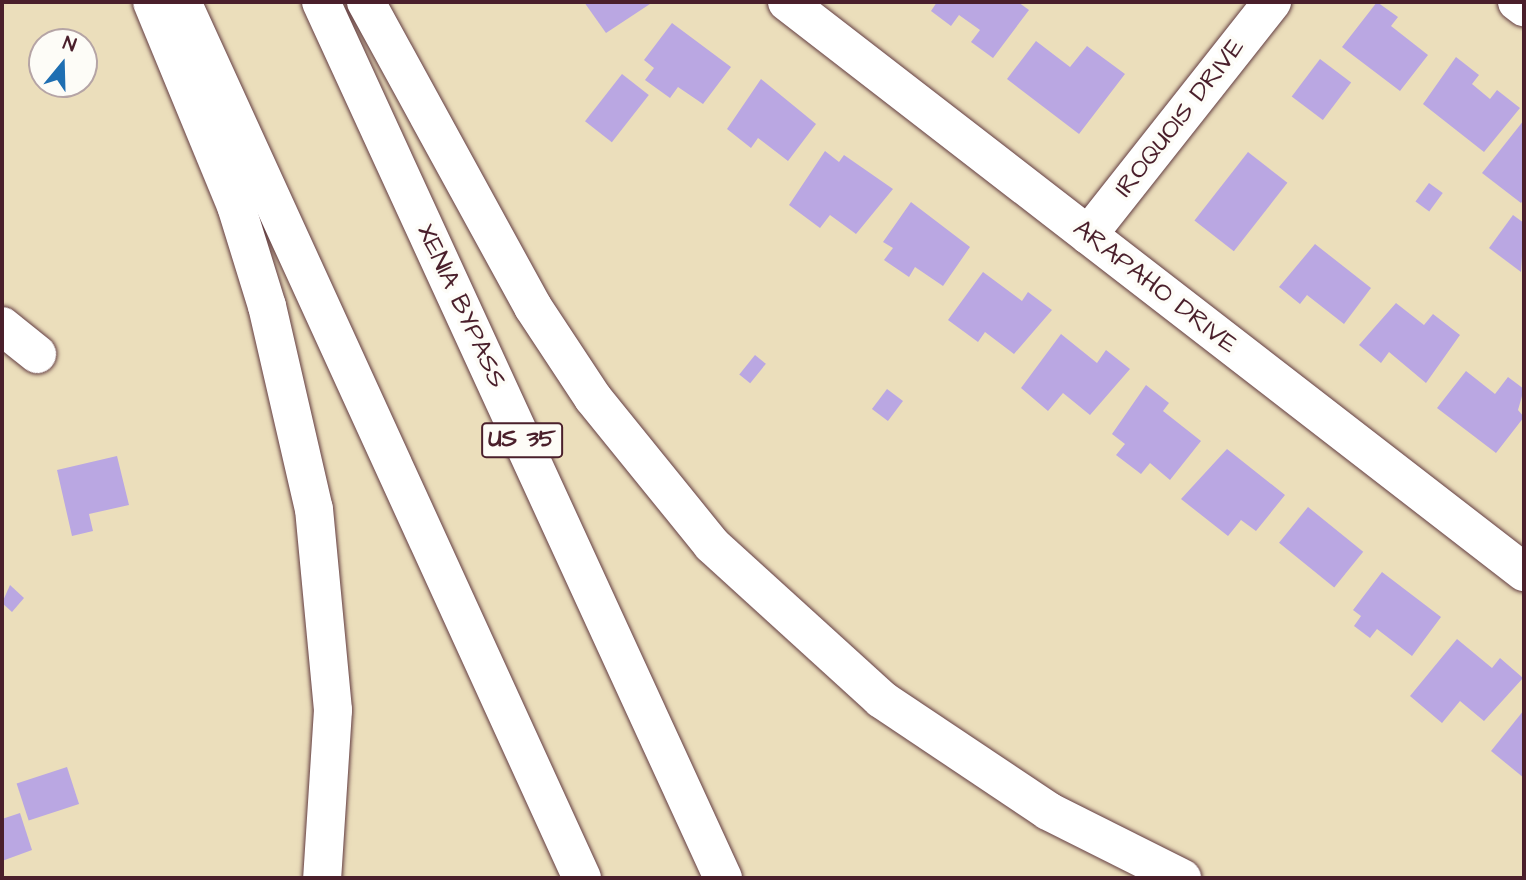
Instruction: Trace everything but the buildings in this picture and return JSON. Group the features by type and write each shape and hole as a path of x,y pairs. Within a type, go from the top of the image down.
{"main road":[{"path":"152,2 236,206 277,344 314,509 333,710 322,878"},
{"path":"182,2 582,878"},
{"name":"XENIA BYPASS","path":"321,2 723,878"},
{"path":"366,2 533,307 593,398 712,545 803,634 932,735 1048,811 1182,878"},
{"name":"ARAPAHO DRIVE","path":"787,2 1524,572"},
{"name":"IROQUOIS DRIVE","path":"1088,235 1272,2"},
{"path":"1517,2 1524,7"},
{"path":"2,326 37,354"}]}
